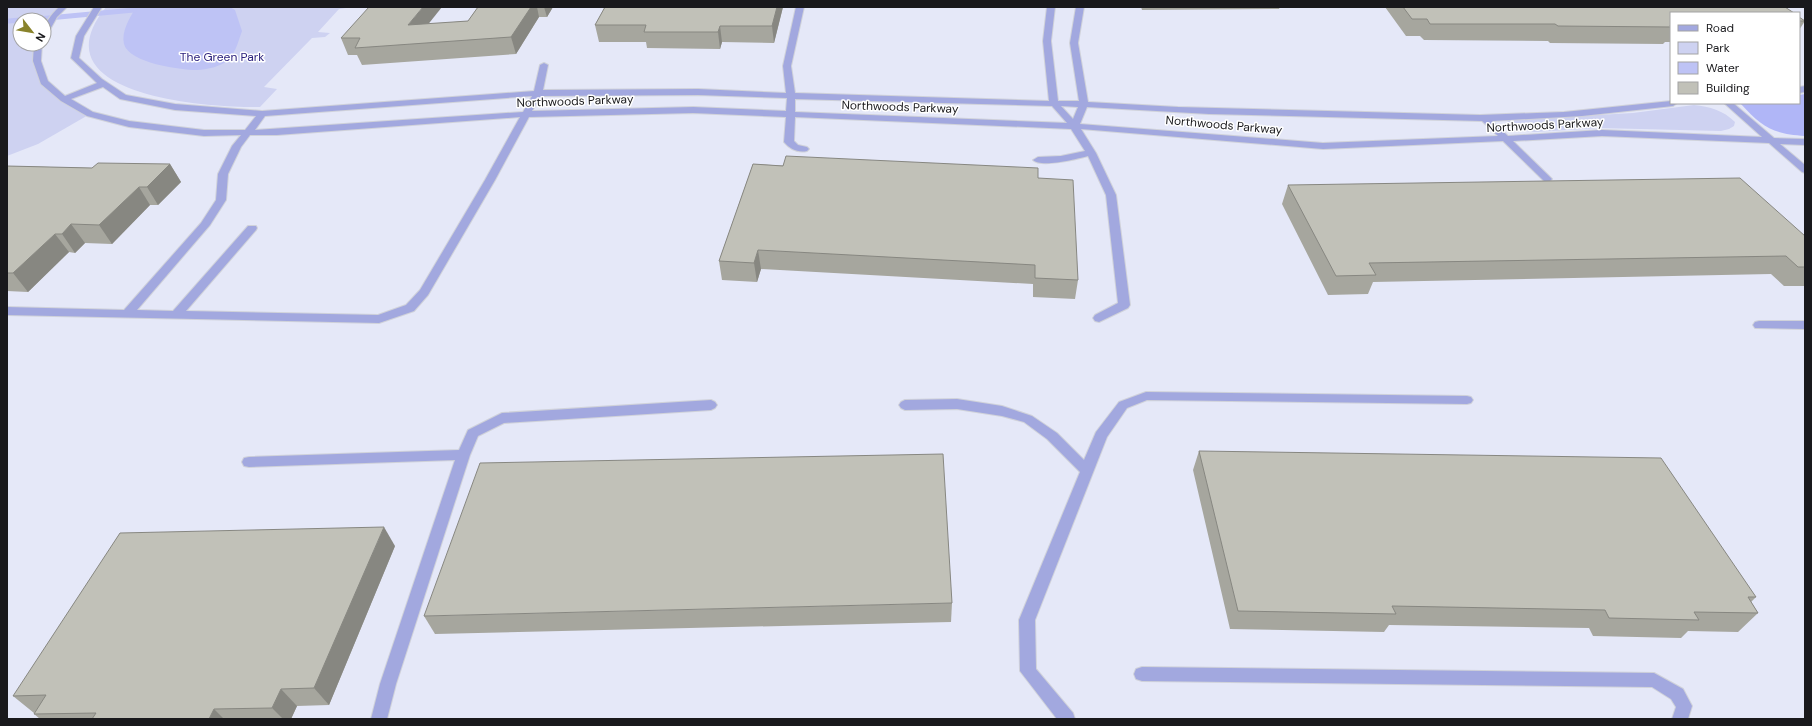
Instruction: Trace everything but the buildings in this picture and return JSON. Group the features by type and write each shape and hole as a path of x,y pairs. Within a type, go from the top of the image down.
{"street":[{"path":"52,19 63,7"},
{"name":"Northwoods Parkway","path":"98,7 80,36 75,58 103,84 123,97 168,105 262,114 538,93 698,92 1084,104 1275,113 1483,117 1528,117 1629,109 1670,103"},
{"path":"800,7 787,66 791,96 789,142 795,147 804,149"},
{"path":"1051,7 1048,14 1047,42 1054,103 1074,126 1091,153 1111,195 1124,305 1099,318"},
{"path":"1074,126 1084,104 1074,43 1080,7"},
{"name":"Northwoods Parkway","path":"38,52 37,61 44,82 64,99 90,114 129,124 204,133 246,133 526,114 693,110 1074,126 1323,146 1507,139 1602,133 1805,142"},
{"path":"7,311 379,319 410,308 424,292 490,180 538,93 544,65"},
{"path":"64,99 103,84"},
{"path":"1729,104 1805,170"},
{"path":"128,313 205,225 221,200 223,174 237,146 262,114"},
{"path":"1483,117 1547,179"},
{"path":"1038,160 1060,159 1091,153"},
{"path":"177,314 252,228"},
{"path":"1759,325 1805,325"},
{"path":"1067,719 1028,671 1027,620 1101,435 1123,405 1146,396 1467,400"},
{"path":"905,405 958,404 1002,411 1028,419 1052,436 1087,471"},
{"path":"379,719 391,676 457,470 473,433 502,418 711,405"},
{"path":"249,462 463,455"},
{"path":"1142,674 1654,680 1676,694 1684,706 1680,719"}],"shaded area":[{"path":"7,7 1805,7 1805,719 7,719"},
{"path":"1805,94 1805,136 1784,133 1768,128 1741,104 1800,104 1800,95"}],"green space":[{"path":"7,7 63,7 52,19 52,12 12,12 12,52 38,52 37,61 44,82 90,114 38,144 7,156"},
{"name":"The Green Park","path":"106,7 353,7 339,9 318,32 330,33 325,37 312,38 264,87 277,89 260,107 236,107 169,99 136,91 109,78 92,60 90,37"},
{"path":"1694,105 1711,108 1721,112 1735,122 1734,126 1721,131 1599,128 1535,132 1518,130 1510,126 1507,122 1510,120 1633,113"}],"water":[{"path":"136,7 230,7 235,10 242,31 234,53 219,66 197,70 168,67 145,61 135,56 128,51 124,44 123,39 125,29"}],"waterway":[{"path":"52,18 134,10"}]}
